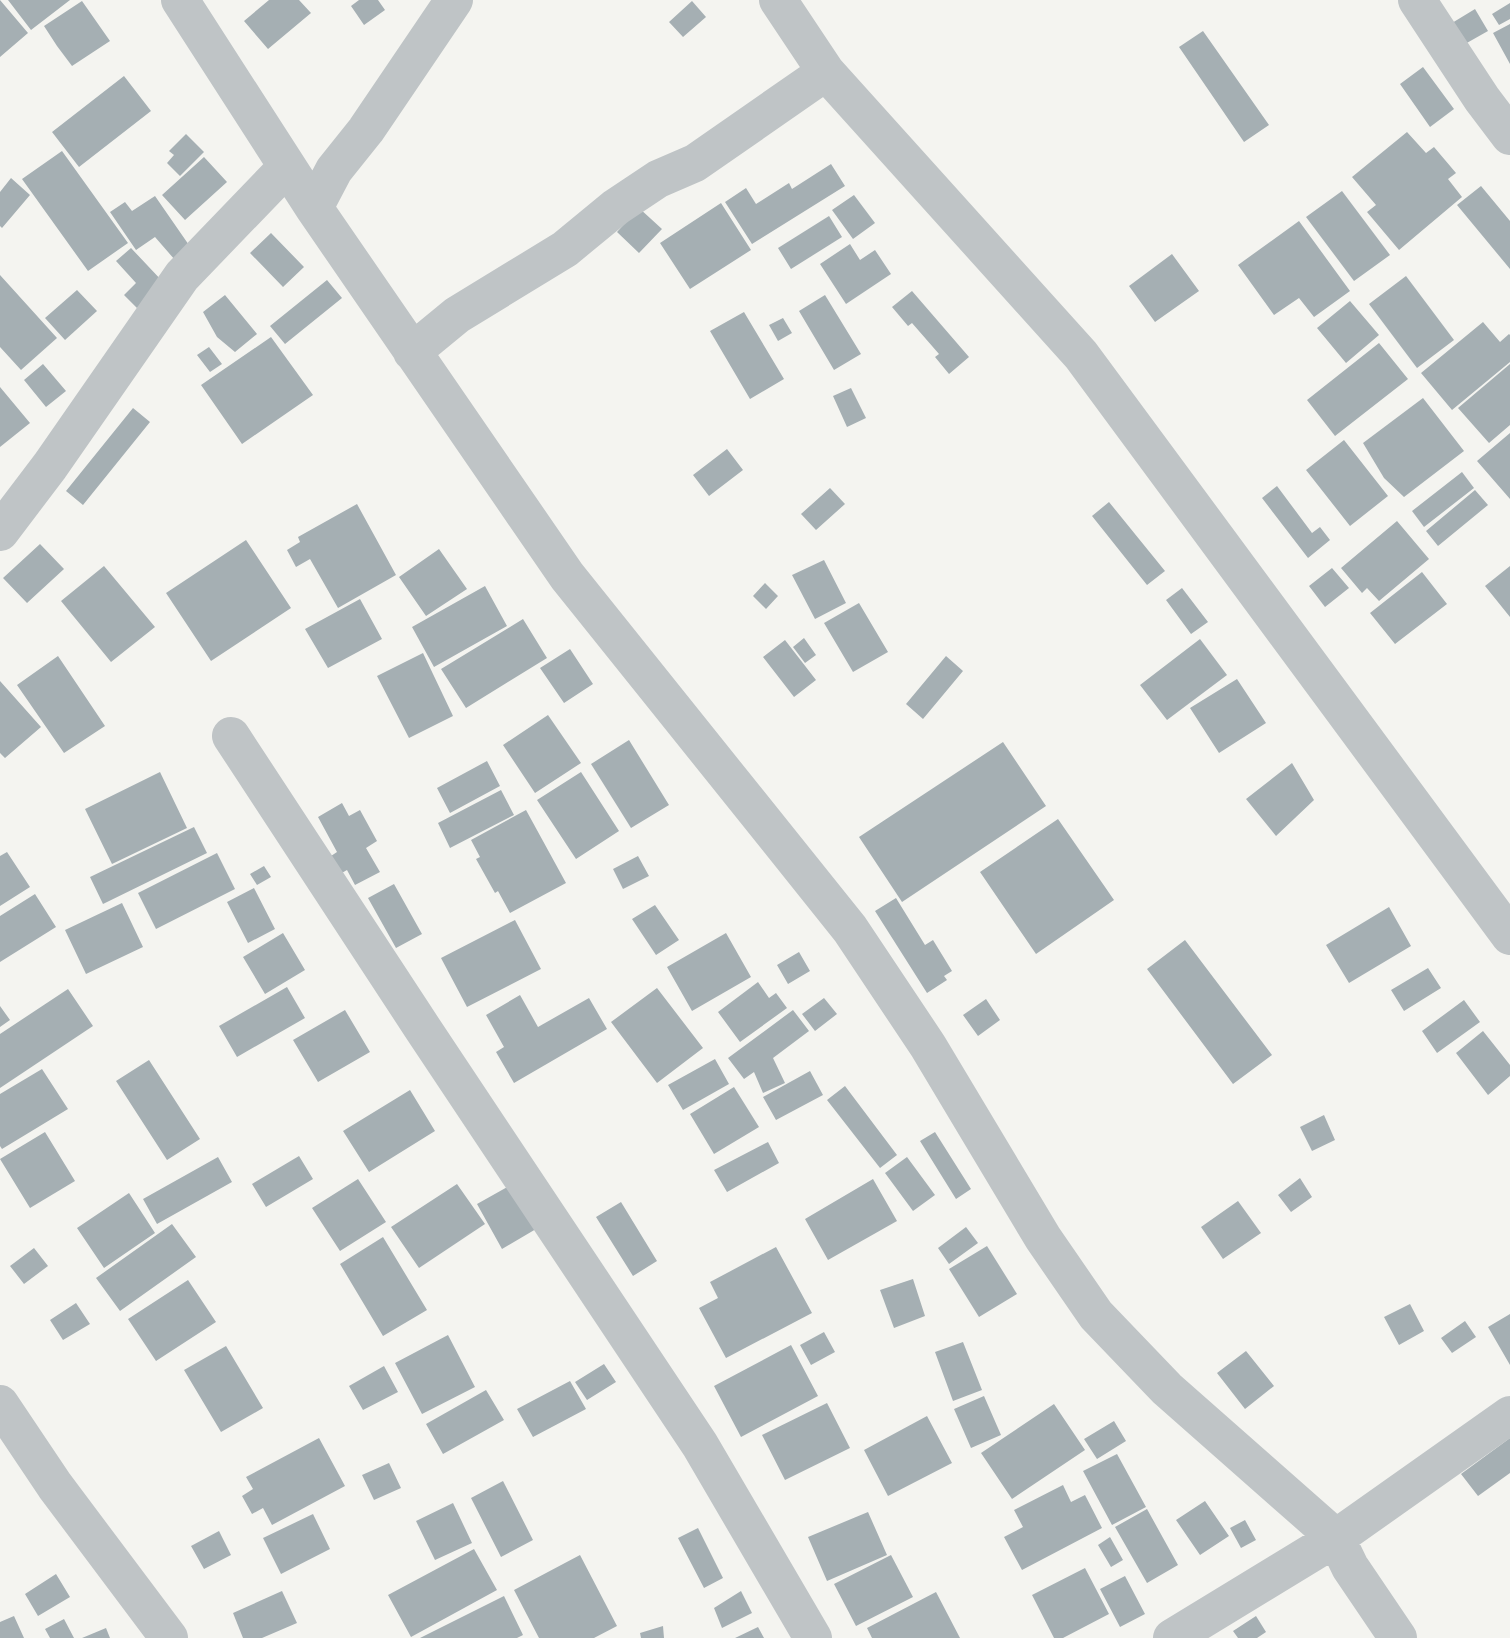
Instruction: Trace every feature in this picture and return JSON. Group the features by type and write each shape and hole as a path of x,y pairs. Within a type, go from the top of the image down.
{"street":[{"path":"180,0 314,208 567,576 850,929 928,1046 1043,1238 1096,1315 1167,1389 1336,1538 1350,1567 1398,1638"},
{"path":"314,208 334,170 366,131 454,0"},
{"path":"778,0 826,72 1081,355 1510,936"},
{"path":"1417,0 1482,99 1510,136"},
{"path":"412,352 457,315 565,249 647,186 695,163 826,72"},
{"path":"0,532 50,466 182,276 287,167"},
{"path":"231,736 699,1445 813,1638"},
{"path":"0,1404 55,1486 169,1638"},
{"path":"1172,1638 1336,1538 1510,1415"}],"building":[{"path":"0,0 28,33 0,57"},
{"path":"8,0 70,0 31,30"},
{"path":"269,0 299,0 311,13 268,49 244,21"},
{"path":"359,0 378,0 385,10 364,25 351,6"},
{"path":"82,1 110,41 72,66 44,26"},
{"path":"692,1 706,17 683,37 669,22"},
{"path":"1510,3 1510,19 1499,25 1492,14"},
{"path":"1475,9 1488,31 1465,44 1452,23"},
{"path":"1510,24 1510,64 1493,33"},
{"path":"1203,31 1269,125 1244,142 1179,47"},
{"path":"1423,67 1454,109 1430,127 1400,84"},
{"path":"124,76 151,111 79,167 52,132"},
{"path":"1407,132 1426,153 1434,147 1456,173 1448,179 1462,197 1399,250 1367,212 1376,205 1352,177"},
{"path":"186,134 204,152 180,176 167,163 174,155 169,151"},
{"path":"62,151 128,243 88,271 22,179"},
{"path":"204,157 227,182 185,220 162,195"},
{"path":"831,164 845,186 752,244 725,202 746,188 756,204 789,183 792,189"},
{"path":"11,178 30,195 2,228 0,192"},
{"path":"1481,186 1510,221 1510,269 1457,205"},
{"path":"1342,191 1390,255 1354,281 1306,217"},
{"path":"854,195 875,223 853,239 832,210"},
{"path":"155,196 191,248 175,260 155,237 136,250 110,212 125,202 132,211"},
{"path":"721,203 751,250 690,289 660,243"},
{"path":"639,208 662,229 639,253 617,232"},
{"path":"829,216 842,237 791,269 778,248"},
{"path":"1299,221 1350,291 1314,317 1299,298 1274,315 1238,265"},
{"path":"271,233 304,267 283,287 250,253"},
{"path":"850,244 860,260 875,250 891,274 846,304 820,264"},
{"path":"131,248 164,283 137,308 124,295 136,283 116,261"},
{"path":"1172,254 1199,291 1155,322 1129,286"},
{"path":"0,275 57,338 21,370 0,347"},
{"path":"1406,276 1454,340 1417,368 1369,304"},
{"path":"327,280 342,298 285,344 270,326"},
{"path":"77,290 97,311 65,340 45,318"},
{"path":"912,291 969,357 949,374 935,357 939,354 912,323 908,326 892,307"},
{"path":"225,295 257,334 235,352 217,337 203,312"},
{"path":"825,295 861,354 834,370 799,311"},
{"path":"1350,301 1379,335 1346,363 1317,328"},
{"path":"744,312 784,379 750,399 710,331"},
{"path":"783,318 792,333 778,341 769,325"},
{"path":"1483,322 1500,342 1510,335 1510,362 1452,410 1421,373"},
{"path":"271,337 313,395 242,444 201,385"},
{"path":"1379,343 1408,379 1335,436 1307,400"},
{"path":"209,347 222,364 210,372 197,355"},
{"path":"43,364 66,391 46,407 24,380"},
{"path":"1510,364 1510,425 1489,443 1458,408"},
{"path":"0,387 30,423 0,447"},
{"path":"851,388 866,418 847,427 833,396"},
{"path":"1423,398 1464,451 1404,497 1384,478 1363,443"},
{"path":"133,408 150,422 83,505 66,491"},
{"path":"1510,433 1510,499 1477,461"},
{"path":"1344,440 1388,496 1350,526 1306,470"},
{"path":"727,449 743,470 709,496 693,475"},
{"path":"1462,472 1474,488 1424,527 1412,511"},
{"path":"1277,486 1312,533 1320,527 1330,540 1308,558 1262,498"},
{"path":"830,488 845,504 816,530 801,514"},
{"path":"1475,490 1488,505 1438,546 1426,531"},
{"path":"1109,502 1165,571 1147,585 1092,516"},
{"path":"357,504 396,575 338,608 310,559 296,567 287,550 300,542 298,537"},
{"path":"1397,521 1429,559 1379,601 1367,588 1362,593 1341,568"},
{"path":"246,540 291,608 211,661 166,593"},
{"path":"40,544 64,569 27,603 3,578"},
{"path":"439,549 467,589 426,616 399,577"},
{"path":"824,560 846,603 815,619 792,575"},
{"path":"104,566 155,627 111,662 61,601"},
{"path":"1510,566 1510,617 1485,586"},
{"path":"1332,568 1349,588 1325,607 1309,586"},
{"path":"1422,572 1447,604 1395,644 1370,613"},
{"path":"765,583 778,596 766,609 753,596"},
{"path":"485,586 507,626 434,667 412,627"},
{"path":"1182,588 1208,622 1191,634 1166,600"},
{"path":"360,599 382,639 328,668 305,629"},
{"path":"859,603 888,652 853,672 824,623"},
{"path":"523,619 547,658 466,708 441,669"},
{"path":"804,638 816,655 805,663 793,647"},
{"path":"1200,639 1227,675 1167,720 1140,685"},
{"path":"785,640 816,680 794,697 763,657"},
{"path":"570,649 593,684 564,703 540,668"},
{"path":"423,653 453,716 409,738 377,676"},
{"path":"58,656 105,726 64,753 17,685"},
{"path":"946,656 963,671 923,719 906,704"},
{"path":"1237,679 1266,723 1219,753 1190,708"},
{"path":"0,681 41,727 5,758 0,753"},
{"path":"548,715 581,763 535,793 503,745"},
{"path":"629,740 669,805 631,828 591,764"},
{"path":"1003,742 1046,806 902,902 859,837"},
{"path":"487,761 500,786 450,813 437,788"},
{"path":"1292,763 1314,800 1276,836 1246,799"},
{"path":"160,772 187,828 112,864 85,809"},
{"path":"581,772 619,831 576,859 537,800"},
{"path":"501,790 514,815 450,848 438,823"},
{"path":"342,803 349,816 360,810 377,841 366,848 380,872 355,885 347,870 340,874 331,856 337,852 318,817"},
{"path":"526,810 566,883 510,913 476,859 480,857 471,840"},
{"path":"1058,819 1114,900 1036,954 980,872"},
{"path":"194,827 207,853 103,904 90,877"},
{"path":"7,852 30,887 0,906 0,856"},
{"path":"217,853 235,889 156,929 138,893"},
{"path":"638,856 649,876 623,889 613,869"},
{"path":"264,866 271,877 257,885 250,874"},
{"path":"394,884 422,934 396,948 368,898"},
{"path":"254,888 275,929 248,943 227,902"},
{"path":"35,894 56,927 0,962 0,916"},
{"path":"896,898 925,945 933,940 952,971 944,976 947,980 927,993 875,911"},
{"path":"122,903 143,947 86,974 65,930"},
{"path":"655,905 679,940 656,955 632,919"},
{"path":"1389,907 1411,946 1349,983 1326,945"},
{"path":"515,920 541,969 467,1007 441,958"},
{"path":"283,933 305,970 265,994 243,957"},
{"path":"726,933 751,977 692,1011 667,967"},
{"path":"1185,940 1272,1055 1233,1084 1147,969"},
{"path":"799,952 810,971 788,984 777,965"},
{"path":"1428,968 1441,988 1404,1011 1391,990"},
{"path":"758,982 769,998 776,993 787,1008 740,1042 718,1012"},
{"path":"287,987 305,1018 237,1057 219,1026"},
{"path":"657,988 703,1048 657,1083 611,1022"},
{"path":"68,989 93,1026 0,1088 0,1034"},
{"path":"520,995 538,1027 589,998 607,1029 514,1083 496,1052 504,1047 486,1015"},
{"path":"824,998 837,1014 815,1031 802,1014"},
{"path":"986,999 1000,1020 978,1036 963,1015"},
{"path":"1464,1000 1480,1022 1437,1053 1422,1031"},
{"path":"0,1006 10,1020 0,1027"},
{"path":"345,1010 370,1052 318,1082 293,1040"},
{"path":"793,1010 809,1031 773,1058 785,1083 763,1093 754,1072 744,1079 728,1058"},
{"path":"1483,1031 1510,1065 1510,1076 1488,1095 1456,1053"},
{"path":"715,1059 729,1084 683,1110 668,1085"},
{"path":"149,1060 200,1139 167,1160 116,1081"},
{"path":"42,1069 68,1109 2,1149 0,1094"},
{"path":"810,1071 823,1095 776,1120 763,1097"},
{"path":"845,1086 897,1155 880,1168 827,1100"},
{"path":"734,1087 759,1127 714,1154 690,1114"},
{"path":"410,1090 435,1131 369,1172 343,1131"},
{"path":"1324,1115 1335,1140 1312,1151 1300,1127"},
{"path":"45,1132 75,1181 30,1208 0,1159"},
{"path":"935,1132 971,1189 956,1199 920,1141"},
{"path":"768,1142 779,1163 727,1192 714,1170"},
{"path":"299,1156 313,1179 266,1207 252,1184"},
{"path":"218,1157 232,1182 157,1224 143,1199"},
{"path":"907,1157 935,1195 913,1211 885,1173"},
{"path":"1300,1178 1312,1197 1291,1212 1278,1195"},
{"path":"358,1179 386,1222 340,1251 312,1208"},
{"path":"873,1179 897,1221 828,1260 805,1219"},
{"path":"457,1184 485,1224 419,1268 391,1227"},
{"path":"511,1185 536,1229 502,1249 477,1204"},
{"path":"129,1193 155,1233 104,1268 77,1228"},
{"path":"1238,1201 1261,1233 1223,1259 1201,1227"},
{"path":"621,1202 657,1261 633,1276 596,1217"},
{"path":"172,1224 196,1257 120,1311 96,1278"},
{"path":"966,1227 978,1243 949,1264 938,1248"},
{"path":"383,1237 427,1310 383,1336 340,1264"},
{"path":"987,1246 1017,1294 979,1317 949,1269"},
{"path":"776,1247 812,1313 726,1358 699,1308 718,1298 710,1282"},
{"path":"34,1248 48,1266 24,1284 10,1266"},
{"path":"913,1279 925,1316 894,1328 880,1290"},
{"path":"188,1280 216,1322 156,1361 128,1319"},
{"path":"76,1303 90,1324 63,1340 50,1320"},
{"path":"1410,1304 1424,1331 1399,1345 1384,1317"},
{"path":"1510,1314 1510,1365 1488,1327"},
{"path":"1465,1321 1476,1337 1452,1353 1441,1338"},
{"path":"824,1332 835,1352 811,1365 800,1345"},
{"path":"448,1335 475,1387 422,1414 395,1363"},
{"path":"963,1342 982,1390 953,1401 935,1352"},
{"path":"791,1345 818,1396 741,1437 714,1386"},
{"path":"226,1346 263,1408 221,1432 184,1370"},
{"path":"1246,1351 1274,1386 1245,1409 1217,1373"},
{"path":"604,1364 616,1382 587,1400 575,1382"},
{"path":"384,1366 398,1392 363,1410 349,1386"},
{"path":"570,1381 586,1409 533,1437 517,1409"},
{"path":"486,1390 504,1420 443,1454 426,1424"},
{"path":"984,1396 1001,1435 971,1448 954,1409"},
{"path":"827,1403 850,1448 785,1480 762,1435"},
{"path":"1054,1404 1085,1450 1012,1499 981,1453"},
{"path":"927,1416 952,1463 888,1496 864,1450"},
{"path":"1114,1421 1126,1441 1097,1459 1084,1439"},
{"path":"319,1438 345,1486 272,1525 263,1508 252,1514 242,1496 253,1489 246,1477"},
{"path":"1510,1438 1510,1473 1478,1496 1461,1474"},
{"path":"1117,1454 1146,1507 1112,1525 1083,1471"},
{"path":"389,1463 401,1488 374,1500 362,1475"},
{"path":"503,1481 533,1540 501,1557 471,1498"},
{"path":"1063,1485 1071,1502 1085,1495 1102,1528 1022,1570 1004,1537 1023,1527 1014,1510"},
{"path":"1205,1501 1229,1536 1200,1555 1176,1520"},
{"path":"453,1503 472,1543 435,1560 416,1521"},
{"path":"1147,1509 1178,1565 1147,1583 1115,1527"},
{"path":"868,1512 887,1555 827,1581 808,1537"},
{"path":"313,1514 330,1549 281,1574 263,1538"},
{"path":"1245,1520 1256,1540 1241,1548 1230,1528"},
{"path":"698,1528 723,1578 704,1588 678,1538"},
{"path":"219,1531 231,1555 204,1569 191,1546"},
{"path":"1110,1537 1123,1560 1111,1567 1098,1545"},
{"path":"474,1549 497,1590 411,1637 388,1595"},
{"path":"580,1555 617,1626 594,1638 539,1638 514,1590"},
{"path":"891,1555 913,1597 856,1626 834,1584"},
{"path":"1085,1568 1109,1614 1063,1638 1054,1638 1032,1595"},
{"path":"56,1574 70,1597 38,1616 25,1594"},
{"path":"1125,1576 1145,1614 1120,1627 1100,1589"},
{"path":"282,1591 297,1623 262,1638 243,1638 233,1613"},
{"path":"741,1591 752,1613 722,1628 714,1608"},
{"path":"936,1592 960,1638 872,1638 867,1628"},
{"path":"504,1596 523,1635 517,1638 420,1638"},
{"path":"14,1616 24,1638 0,1638 0,1622"},
{"path":"1256,1616 1266,1632 1257,1638 1238,1638 1233,1631"},
{"path":"64,1619 74,1638 50,1638 45,1629"},
{"path":"663,1626 664,1638 641,1638 640,1633"},
{"path":"758,1627 764,1638 735,1638"},
{"path":"106,1628 110,1638 82,1638"}]}
